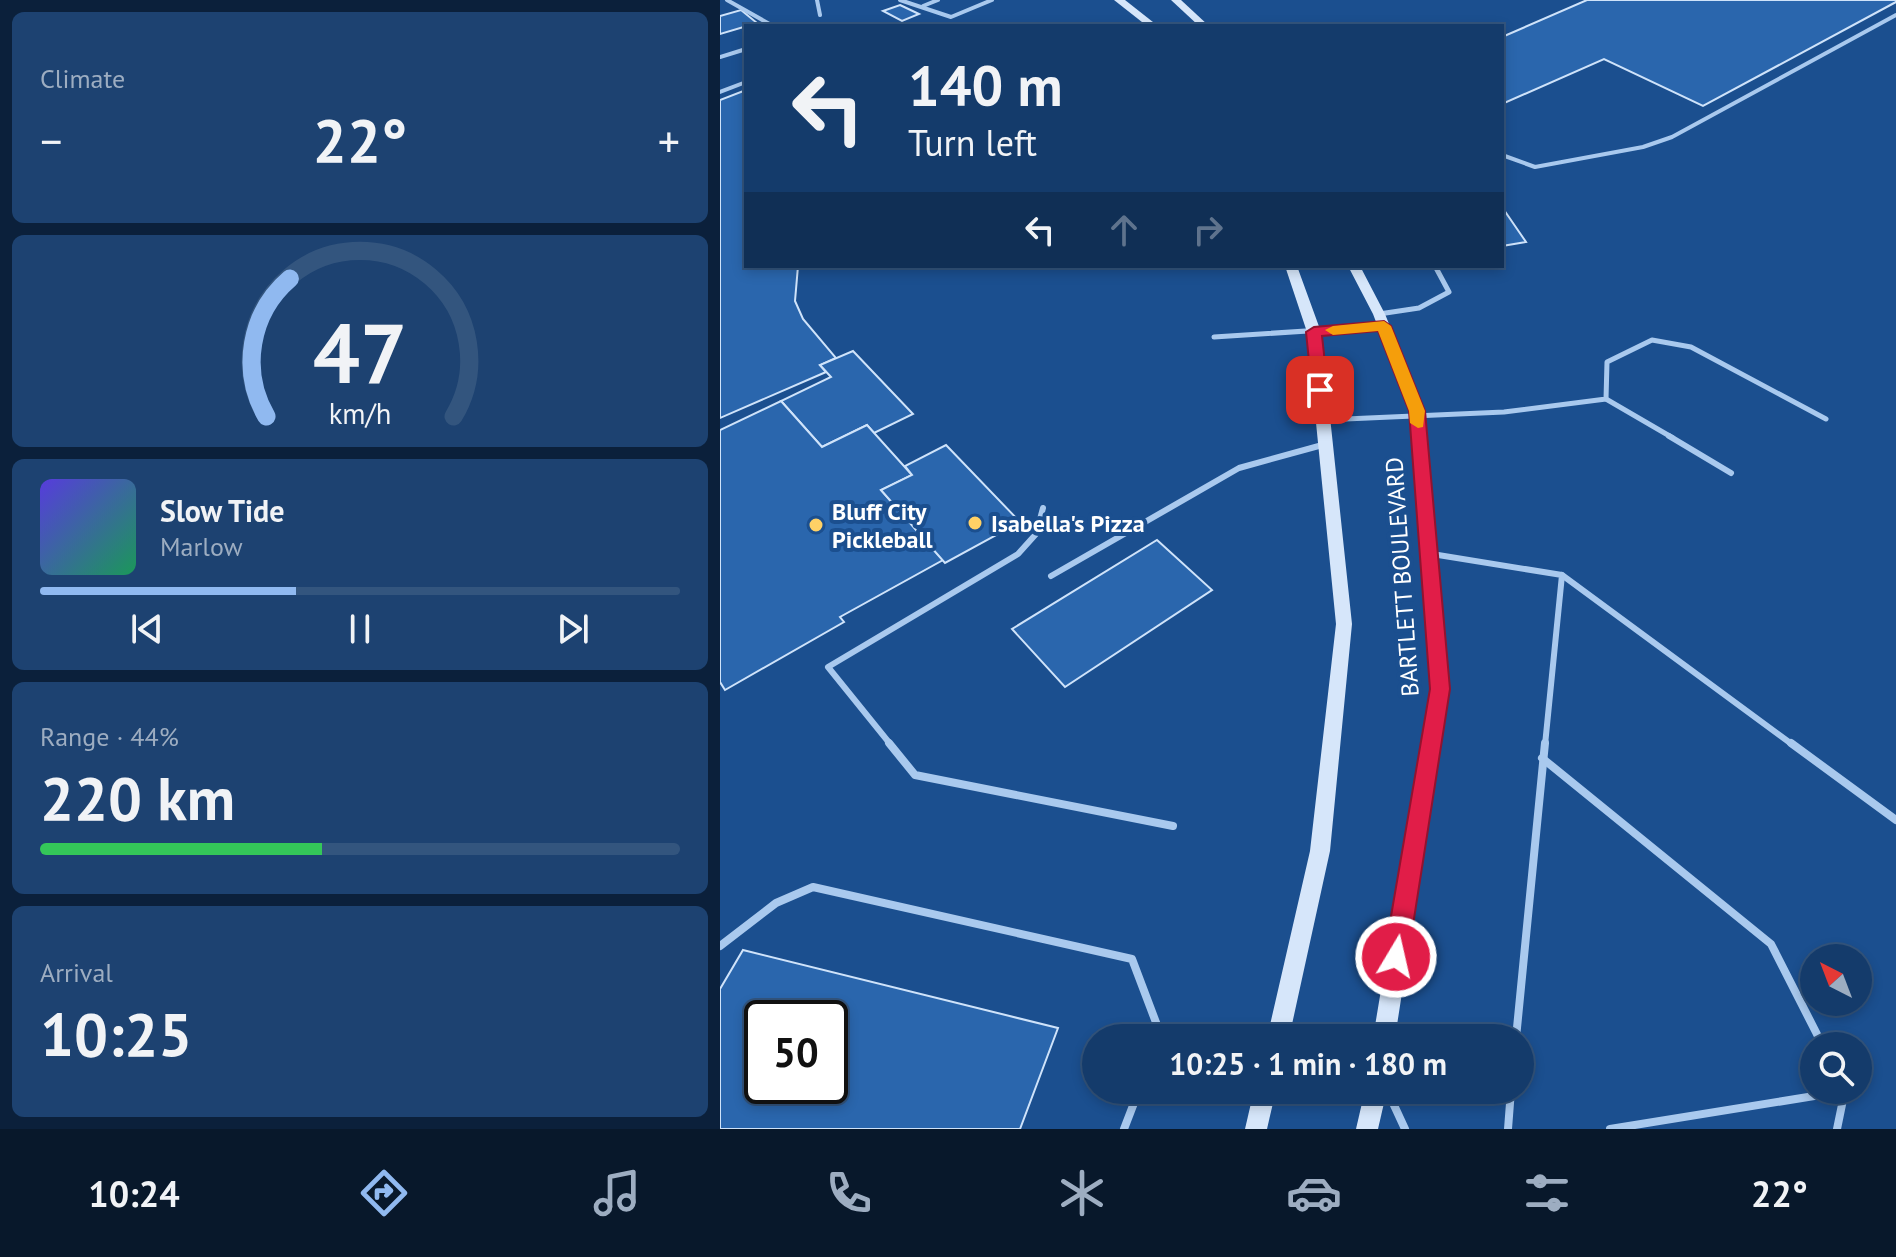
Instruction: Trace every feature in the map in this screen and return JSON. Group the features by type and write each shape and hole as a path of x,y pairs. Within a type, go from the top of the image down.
{"main road":[{"path":"1119,0 1149,24"},
{"path":"1176,0 1202,24"},
{"path":"1281,1024 1320,851 1344,624 1314,332 1292,268"},
{"name":"BARTLETT BOULEVARD","path":"1355,268 1381,320 1417,415 1440,689 1386,1024"},
{"path":"1256,1129 1262,1104"},
{"path":"1367,1129 1373,1104"}],"lane":[{"path":"727,0 769,24"},
{"path":"817,0 820,15"},
{"path":"902,0 951,17 992,0"},
{"path":"910,3 918,0"},
{"path":"921,7 938,0"},
{"path":"1504,156 1535,167 1643,147 1672,137 1896,15"},
{"path":"720,57 744,50"},
{"path":"720,92 744,83"},
{"path":"1214,337 1314,332 1381,320 1419,308 1449,292 1436,268"},
{"path":"1606,399 1607,362 1652,340 1691,347 1826,419"},
{"path":"1323,420 1504,412 1606,399 1731,473"},
{"path":"1051,576 1239,468 1326,444"},
{"path":"1043,508 1042,525 1034,541 1018,554 828,667 915,775 1173,826"},
{"path":"1429,554 1562,575 1896,820"},
{"path":"1517,1024 1562,575"},
{"path":"1542,758 1771,944 1816,1032"},
{"path":"720,946 776,903 813,887 1132,959 1155,1024"},
{"path":"1610,1129 1800,1098"},
{"path":"1124,1129 1134,1104"},
{"path":"1393,1104 1405,1129"},
{"path":"1508,1129 1510,1104"},
{"path":"1837,1129 1842,1104"}],"building":[{"path":"1587,0 1896,0 1703,106 1604,59 1504,103 1504,36"},
{"path":"900,5 919,14 902,21 883,11"},
{"path":"741,10 757,23 744,24 744,27 720,34 720,16"},
{"path":"744,91 744,268 798,268 795,301 803,319 836,358 820,365 826,372 720,418 720,100"},
{"path":"1504,210 1526,242 1504,246"},
{"path":"853,351 913,414 874,433 867,425 822,447 781,401 831,377 820,365"},
{"name":"Bluff City Pickleball","path":"781,401 822,447 867,425 912,475 881,490 943,560 840,617 844,622 725,690 720,682 720,430"},
{"path":"946,445 1020,522 945,563 881,490 912,475 905,466"},
{"path":"1157,540 1212,590 1065,687 1012,629"},
{"path":"743,950 1058,1028 1020,1129 720,1129 720,989"}],"slow traffic":[{"path":"1333,330 1384,326 1417,411 1418,423"}],"place":[{"name":"Isabella's Pizza","path":"975,523"},
{"name":"Bluff City Pickleball","path":"816,525"}],"route":[{"path":"1320,390 1314,332 1384,326 1417,411 1440,689 1396,957"}]}
